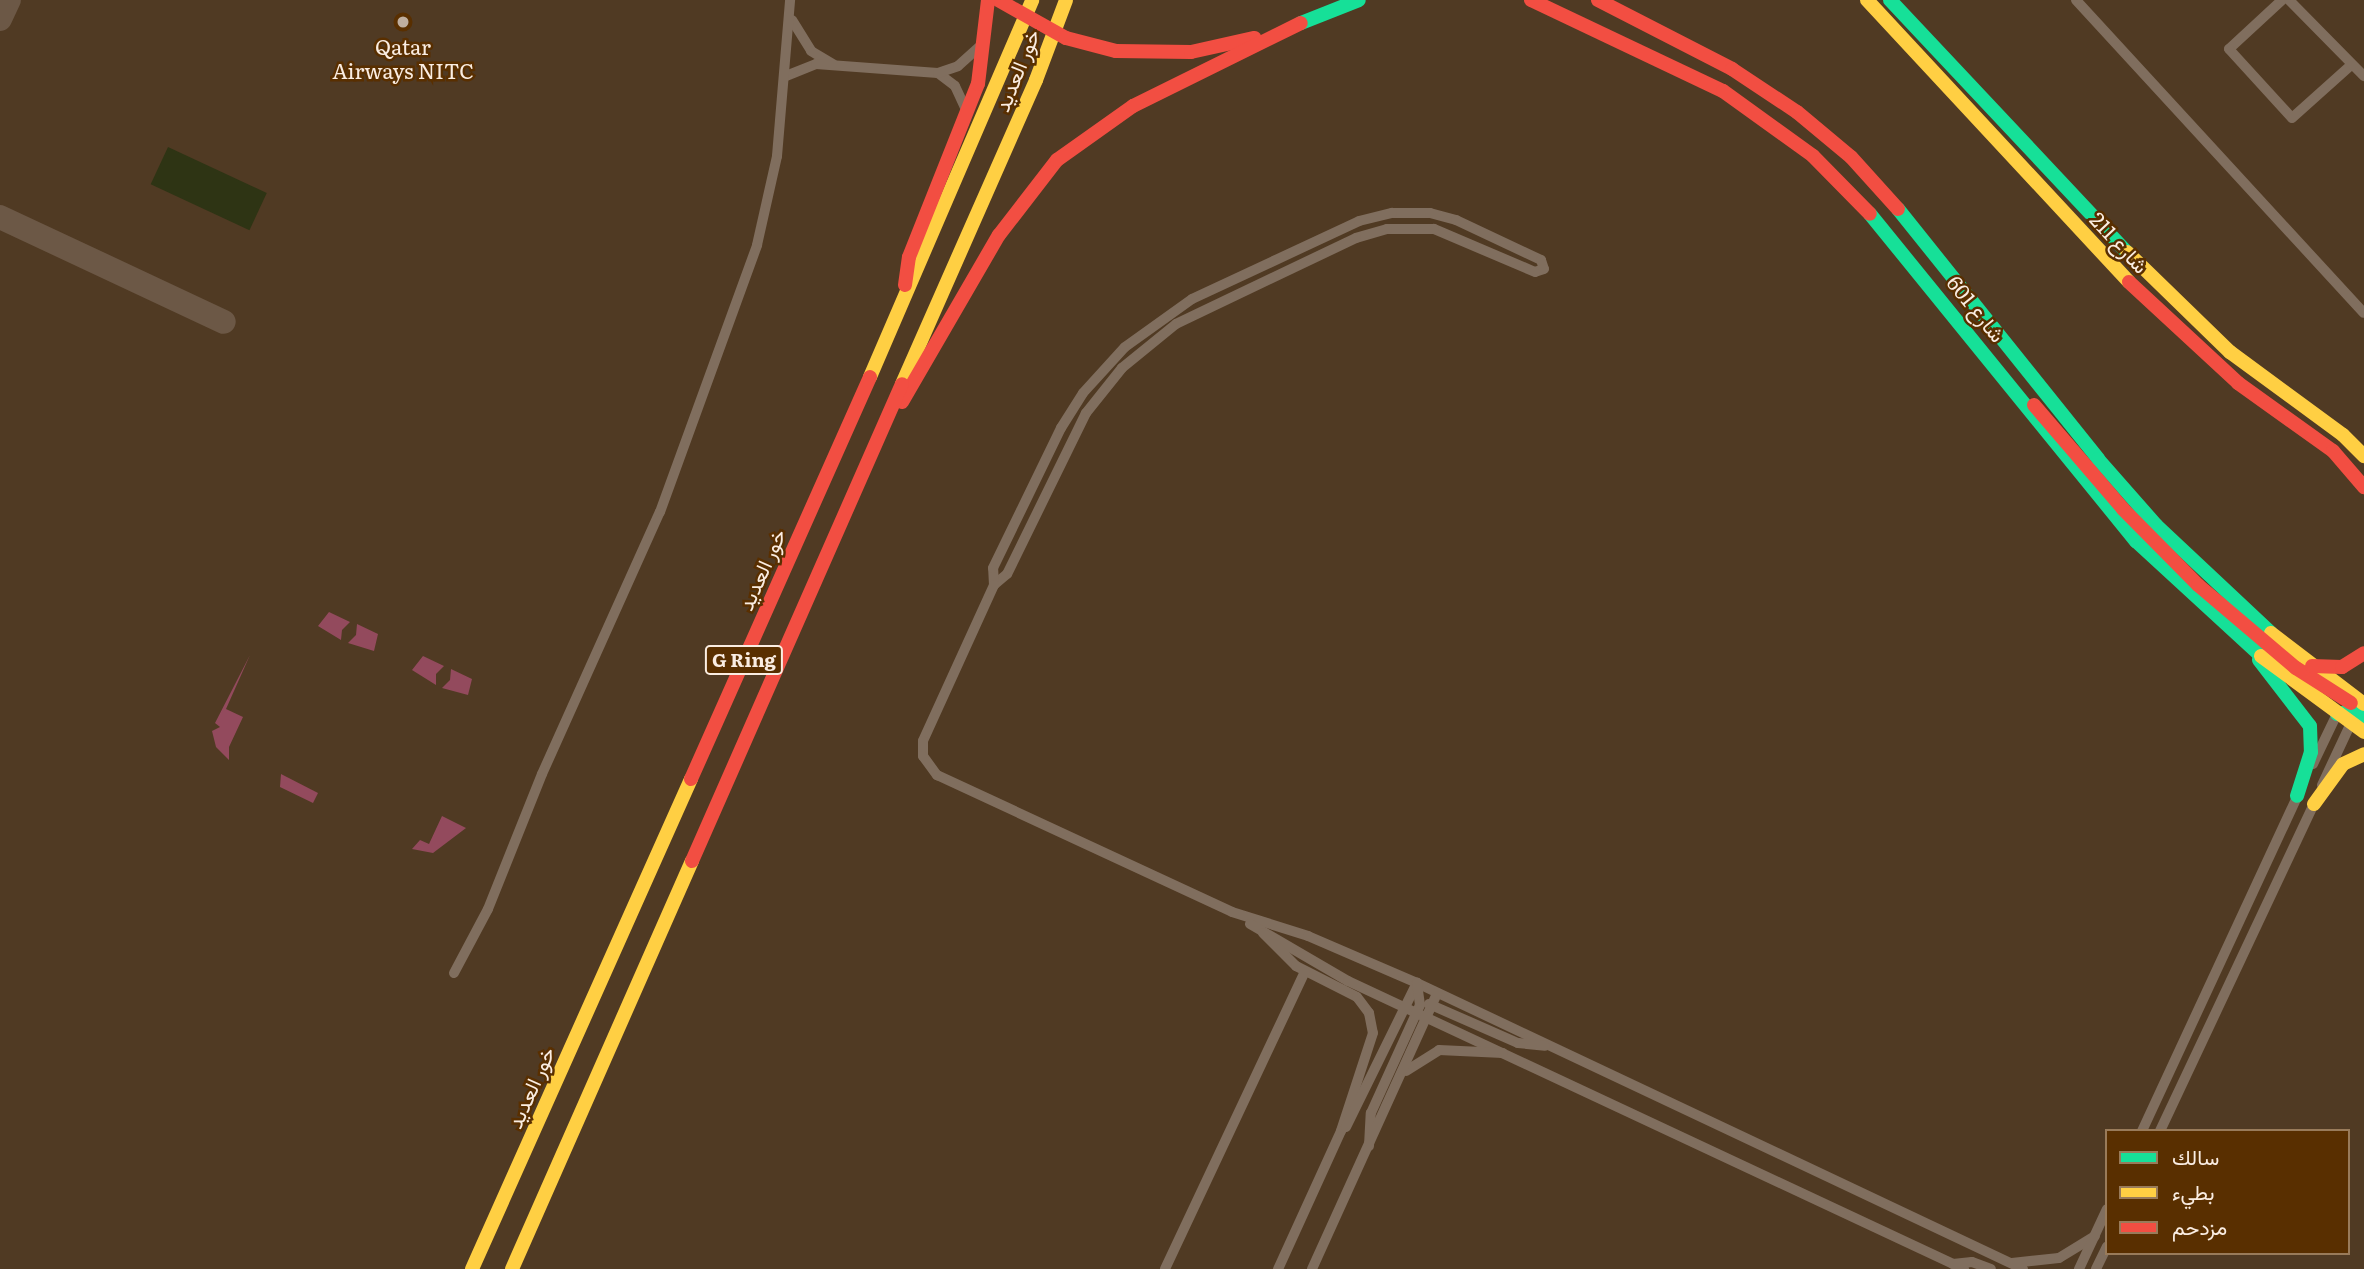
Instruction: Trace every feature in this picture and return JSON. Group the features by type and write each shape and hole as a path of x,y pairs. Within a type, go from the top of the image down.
{"main road":[{"path":"905,299 909,257 967,114 986,38 988,0"},
{"path":"998,0 1066,38 1139,54 1210,49 1301,23"},
{"name":"خور العديد","path":"472,1269 905,299 1032,0"},
{"name":"خور العديد","path":"512,1269 1036,80 1066,0"},
{"path":"873,446 933,353 999,235 1057,160 1133,106 1301,23 1359,0"},
{"name":"شارع 601","path":"1531,0 1686,72 1786,134 1893,238 2009,381 2115,519 2250,648 2337,714"},
{"name":"شارع 601","path":"1598,0 1744,76 1851,157 1920,233 2137,504 2216,584 2361,710 2364,732"},
{"name":"شارع 211","path":"1867,0 2158,313 2238,383 2333,451 2364,487"},
{"name":"شارع 211","path":"1889,0 2181,309 2364,456"},
{"path":"2009,381 2058,430 2150,537 2212,598 2324,689 2361,710"},
{"path":"2250,648 2310,726 2311,752 2297,796"},
{"path":"2311,666 2342,667 2364,653"},
{"path":"2337,714 2361,710"},
{"path":"2314,804 2343,764 2364,754"}],"street":[{"path":"454,973 505,870 542,774 687,445 757,245 777,156 786,76 790,0"},
{"path":"2078,0 2364,313"},
{"path":"2282,0 2229,49 2292,118 2350,66"},
{"path":"2289,0 2350,66 2364,76"},
{"path":"790,17 811,51 836,66"},
{"path":"786,76 808,65 938,73 958,66 986,38"},
{"path":"938,73 960,93 967,114"},
{"path":"994,585 993,568 1072,410 1125,346 1174,308 1359,221 1392,212 1443,216 1544,262 1542,272 1535,272 1450,233 1418,227 1387,229 1356,238 1177,324 1122,368 1086,413 1007,574 994,585 925,733 922,748 926,764 944,778 1232,912 1340,977 1964,1269"},
{"path":"2161,1129 2361,710"},
{"path":"2143,1129 2337,714"},
{"path":"1232,912 1299,932 1417,983 2023,1269"},
{"path":"1261,930 1305,972 1349,991 1364,1005 1372,1023 1370,1053 1341,1131 1278,1269"},
{"path":"1165,1269 1305,972"},
{"path":"1312,1269 1402,1077 1423,1014 1417,983"},
{"path":"1341,1131 1359,1108 1417,983"},
{"path":"1370,1147 1371,1113 1423,1014 1432,1005 1437,993"},
{"path":"1406,1007 1420,1001 1518,1043 1549,1046"},
{"path":"1402,1077 1422,1057 1439,1051 1504,1053"},
{"path":"2080,1269 2105,1214"},
{"path":"2011,1263 2059,1258 2095,1236"},
{"path":"2095,1269 2105,1250"},
{"path":"1952,1264 1972,1262 1991,1269"}],"shaded area":[{"path":"168,147 267,193 249,230 151,184"},
{"path":"329,612 350,622 342,630 341,640 318,626"},
{"path":"357,624 378,634 374,651 348,643 356,635"},
{"path":"250,655 226,709 243,717 229,747 229,760 216,747 212,731 220,727 215,723"},
{"path":"423,656 444,666 436,674 436,685 412,670"},
{"path":"451,669 472,679 468,695 442,688 450,680"},
{"path":"281,774 318,793 313,803 280,787"},
{"path":"442,816 466,828 433,853 412,849 420,840 429,844"}],"taxiway":[{"path":"0,19 9,0"},
{"path":"0,217 224,322"}],"traffic: fast":[{"path":"1301,23 1359,0"},
{"path":"1890,0 2127,252"},
{"path":"1898,209 2098,459 2156,525 2271,633"},
{"path":"1870,214 2136,541 2261,656"},
{"path":"2259,660 2310,726 2311,752 2297,796"},
{"path":"2337,714 2352,711 2364,716"}],"traffic: slow":[{"path":"870,377 1032,0"},
{"path":"902,384 1036,80 1066,0"},
{"path":"1867,0 2129,282"},
{"path":"2127,252 2230,352 2343,435 2364,456"},
{"path":"2271,633 2364,704"},
{"path":"2261,656 2364,732"},
{"path":"2314,804 2343,764 2364,754"},
{"path":"472,1269 691,779"},
{"path":"512,1269 692,861"}],"traffic: jam":[{"path":"905,285 909,257 978,84 988,0"},
{"path":"998,0 1066,38 1116,51 1191,52 1254,38"},
{"path":"1531,0 1723,91 1813,156 1870,214"},
{"path":"1598,0 1732,69 1797,112 1851,157 1898,209"},
{"path":"902,402 999,235 1057,160 1133,106 1301,23"},
{"path":"2129,282 2238,383 2333,451 2364,487"},
{"path":"691,779 870,377"},
{"path":"692,861 902,384"},
{"path":"2034,405 2123,509 2198,585 2296,668 2351,703"},
{"path":"2312,666 2342,667 2364,653"}],"place":[{"name":"Qatar Airways NITC","path":"403,22"}]}
